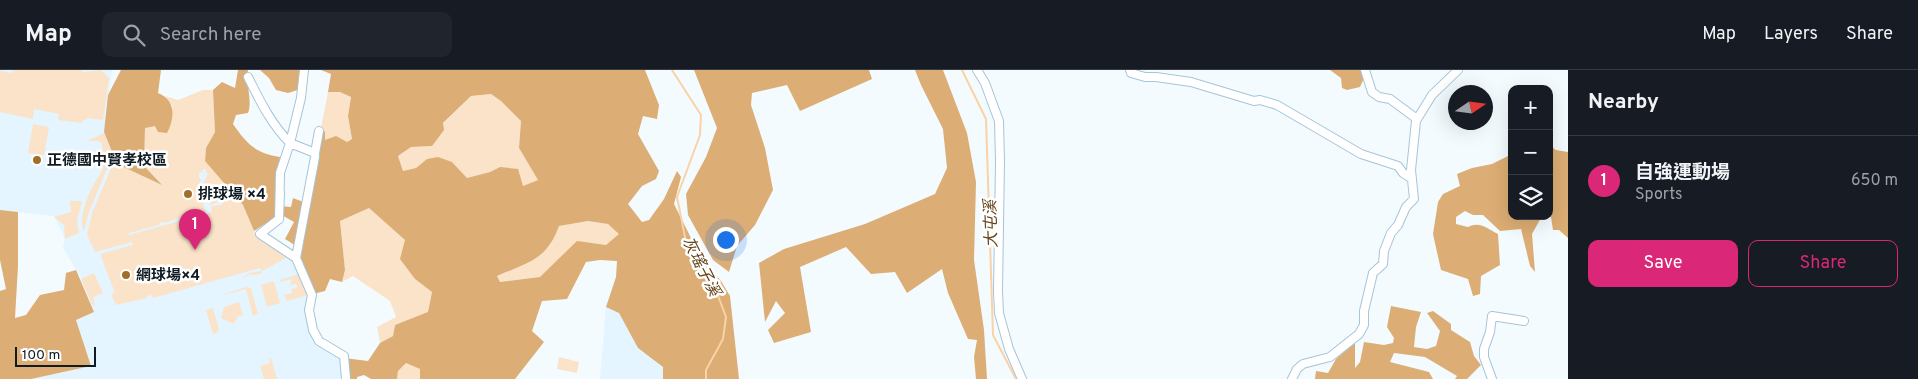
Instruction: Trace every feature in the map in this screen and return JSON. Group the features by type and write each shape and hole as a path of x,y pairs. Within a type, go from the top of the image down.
{"street":[{"path":"279,219 280,173 290,143 301,98 304,70"},
{"path":"977,70 985,83 999,121 999,313 1009,349 1022,379"},
{"path":"1130,70 1145,77 1191,82 1254,101 1267,101 1361,154 1398,166 1411,178"},
{"path":"1365,70 1372,92 1379,97 1390,99 1417,120"},
{"path":"1292,379 1297,369 1303,364 1330,357 1359,334 1364,325 1364,311 1373,273 1383,264 1384,251 1391,233 1398,225 1406,207 1414,199 1411,178 1413,141 1417,120 1432,95 1458,70"},
{"path":"248,77 262,105 278,130 290,143 315,153"},
{"path":"296,258 319,131"},
{"path":"280,192 279,219 260,234 296,258 312,295 309,310 313,330 319,342 344,356 346,379"},
{"path":"1492,379 1484,357 1484,349 1490,332 1492,316 1524,321"}],"shaded area":[{"path":"0,70 112,70 104,132 162,185 205,161 243,205 255,234 264,237 294,258 309,295 311,333 344,358 345,379 31,379 91,366 76,320 94,312 80,277 63,247 65,239 54,216 0,210"},
{"path":"13,70 81,70 84,72 101,70 109,78 103,120 87,118 81,123 58,120 59,114 34,109 33,119 0,112 0,71 12,73"},
{"path":"121,70 161,70 158,93 164,96 171,105 172,121 167,133 158,132 155,126 145,128 144,166 162,185 117,164 104,132 108,95"},
{"path":"238,70 248,70 247,81 250,103 248,113 236,115 233,124 252,146 264,153 280,157 277,182 279,206 291,207 293,198 306,203 321,128 325,132 325,140 336,136 347,142 352,139 348,116 351,97 340,92 328,92 331,74 321,70 645,70 659,105 657,119 643,116 638,134 659,171 656,179 642,186 628,204 642,222 649,220 664,199 677,171 681,177 674,204 701,258 721,281 730,296 739,379 663,379 663,367 638,348 619,313 606,307 616,277 617,261 600,260 586,262 567,299 542,301 532,331 544,342 515,379 420,379 420,369 406,363 398,371 397,379 371,379 364,375 357,377 357,379 345,379 344,358 368,361 380,343 393,336 395,325 428,312 432,292 415,279 400,259 405,240 369,208 340,221 345,270 342,282 330,279 325,291 309,295 302,280 298,247 285,239 294,222 280,214 254,231 243,205 205,161 206,148 215,132 213,90 222,82 235,88","holes":["491,94 521,121 519,148 538,180 523,186 518,169 500,167 490,172 467,178 452,162 438,157 427,159 416,168 403,171 398,156 411,147 432,146 444,130 443,123 471,96","588,221 608,224 619,234 606,245 577,241 540,277 500,282 497,276 535,259 542,253 554,237 559,226"]},
{"path":"260,70 306,70 301,89 288,93 276,90 269,78"},
{"path":"694,70 869,70 872,79 800,111 787,85 752,93 751,105 765,148 773,190 755,225 737,246 729,272 713,260 688,215 686,194 706,157 717,128"},
{"path":"915,70 943,70 967,133 976,182 974,260 984,330 987,379 976,379 974,357 977,340 968,339 948,293 942,269 907,293 895,272 871,274 846,247 800,267 811,332 774,343 768,330 785,313 776,301 765,322 759,263 784,249 865,224 935,194 947,168 943,129"},
{"path":"1330,70 1369,70 1371,75 1365,76 1360,87 1347,90 1342,88 1341,78"},
{"path":"203,90 213,90 215,132 206,148 205,161 243,205 255,234 288,254 285,256 286,258 262,271 260,268 153,298 152,295 147,296 147,298 116,305 111,294 115,293 100,254 133,245 132,242 95,252 87,235 92,213 115,159 117,164 161,185 144,166 145,127 155,126 173,107 165,96 178,100","holes":["206,169 205,171 208,174 204,182 210,205 216,203 219,199 222,201 222,205 211,206 212,212 129,235 129,233 159,225 159,223 208,211 205,210 203,203 205,202 199,183 201,180 199,173"]},
{"path":"328,92 340,92 351,97 348,116 352,139 347,142 324,140 321,128"},
{"path":"491,94 521,121 519,148 538,180 523,186 500,167 490,172 467,178 452,162 427,159 416,168 403,171 398,156 411,147 432,146 443,124 471,96"},
{"path":"33,124 49,127 44,155 28,153"},
{"path":"104,133 113,155 89,212 84,231 82,217 84,209 90,191 103,170 102,143 87,141"},
{"path":"1553,148 1568,152 1568,238 1559,230 1553,230 1551,220 1553,220"},
{"path":"1508,156 1508,220 1540,220 1532,234 1535,272 1530,266 1521,229 1500,231 1483,215 1473,215 1465,211 1456,217 1456,224 1468,227 1479,225 1498,234 1500,265 1481,276 1480,294 1473,296 1468,279 1441,270 1433,234 1438,202 1443,194 1460,186 1457,174 1472,168 1492,164"},
{"path":"70,201 82,201 77,221 79,233 65,239 64,225 54,217 71,212"},
{"path":"369,208 405,240 415,279 432,292 428,313 395,325 393,336 380,343 377,327 396,317 390,301 353,276 342,282 345,270 340,221"},
{"path":"0,210 18,212 18,266 15,318 26,315 40,295 64,290 66,273 76,270 94,312 76,320 91,366 31,379 0,379 0,291 6,289 0,260"},
{"path":"588,221 608,224 620,234 607,245 577,242 541,277 500,282 497,276 535,259 542,253 554,237 559,226"},
{"path":"262,271 262,273 250,274 243,278 249,273"},
{"path":"94,273 103,293 93,297 95,305 93,306 81,279"},
{"path":"299,274 308,295 287,301 284,295 292,293 291,289 297,288 296,284 290,285 292,279 281,282 280,280"},
{"path":"274,281 280,303 267,307 261,285"},
{"path":"246,287 251,289 258,314 253,316 246,289 216,297"},
{"path":"239,302 243,315 238,316 234,324 221,318 224,307"},
{"path":"1391,306 1421,312 1416,327 1414,347 1427,349 1436,346 1440,331 1427,313 1433,311 1451,324 1451,330 1470,342 1474,356 1481,365 1467,379 1455,379 1457,376 1425,357 1394,353 1390,362 1429,372 1433,379 1315,379 1316,371 1328,373 1336,359 1355,343 1355,368 1360,362 1364,342 1384,345 1393,343 1394,338 1387,327"},
{"path":"606,307 619,313 638,348 663,367 663,379 600,379"},
{"path":"213,308 219,330 215,334 213,334 206,310"},
{"path":"559,357 579,362 577,373 557,369"},
{"path":"269,358 271,358 277,379 264,379 260,366 270,363"},
{"path":"406,363 420,369 420,379 397,379 398,371"}],"waterway":[{"name":"灰瑤子溪","path":"672,70 701,115 700,135 677,197 686,242 711,277 726,317 723,339 706,370 706,379"},
{"name":"大屯溪","path":"962,70 986,119 993,335 1016,379"}],"place":[{"name":"正德國中賢孝校區","path":"37,160"},
{"name":"排球場 ×4","path":"188,194"},
{"name":"自強運動場","path":"195,250"},
{"name":"網球場×4","path":"126,275"}]}
